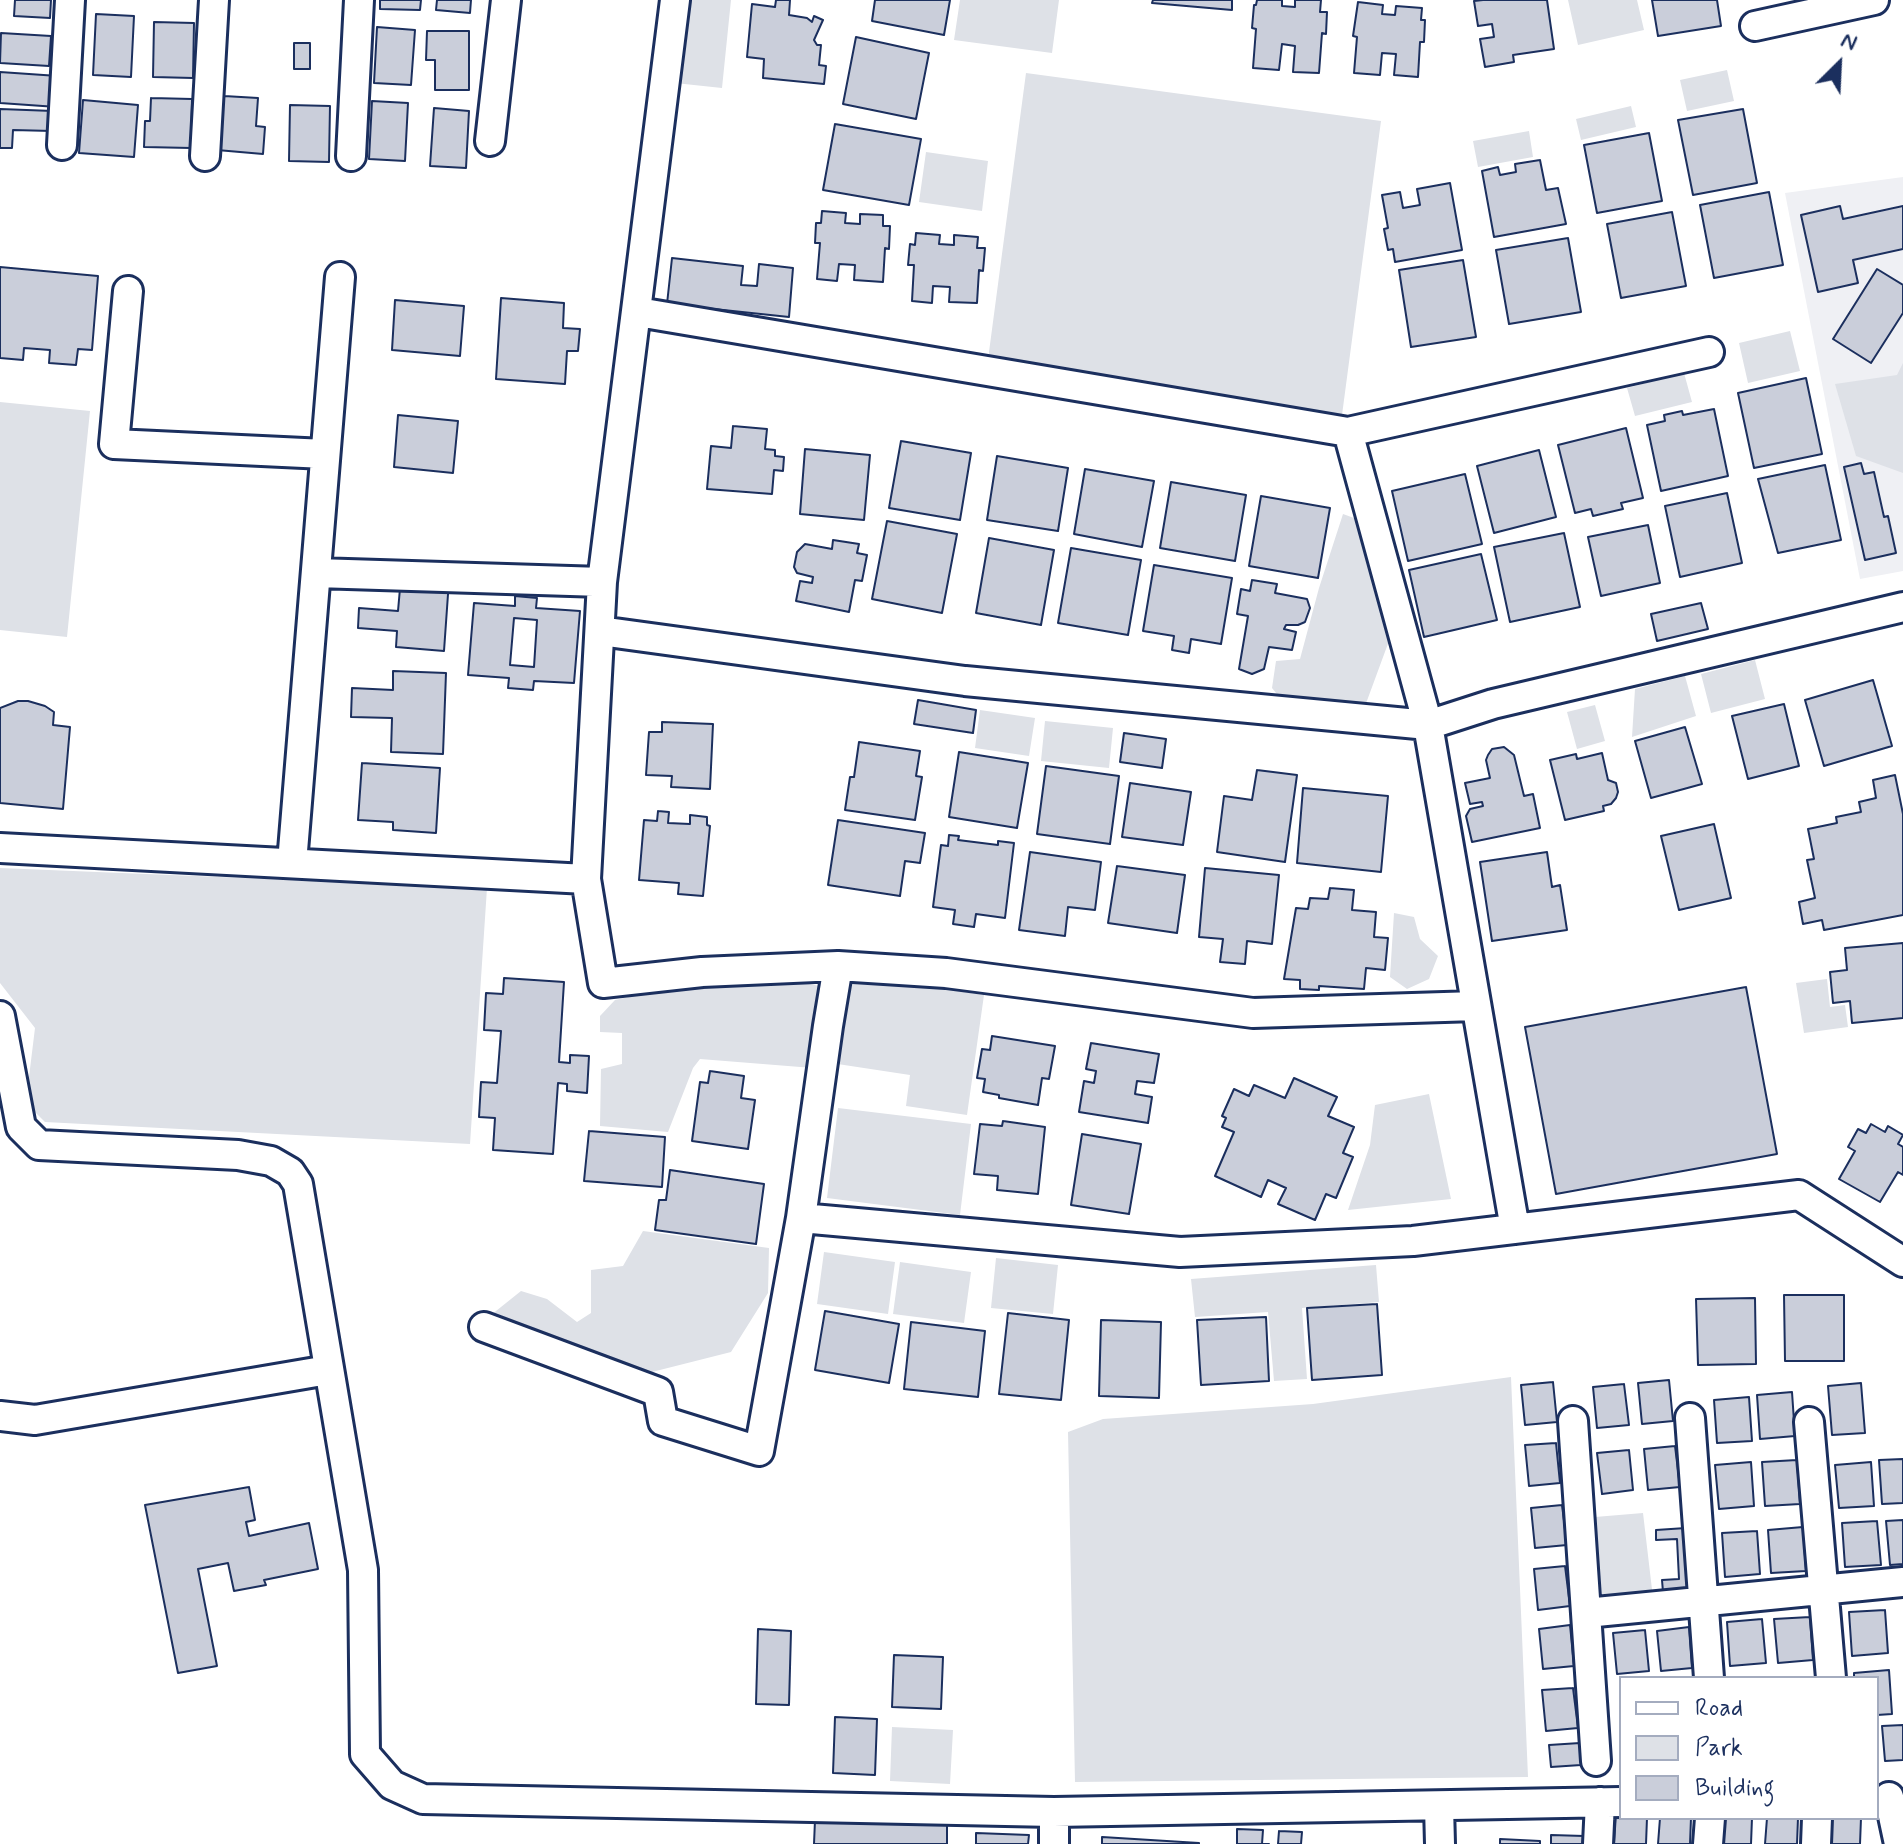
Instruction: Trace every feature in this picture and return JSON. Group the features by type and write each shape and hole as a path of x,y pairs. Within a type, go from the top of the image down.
{"street":[{"path":"62,145 70,0"},
{"path":"205,156 214,0"},
{"path":"351,156 359,0"},
{"path":"490,141 506,0"},
{"path":"675,0 602,582 586,879 603,983 702,972 838,966 946,973 1253,1013 1476,1006"},
{"path":"1755,26 1874,0"},
{"path":"292,863 340,277"},
{"path":"128,291 114,444 325,454"},
{"path":"638,312 1348,432 1709,352"},
{"path":"1348,432 1428,725 1515,1229"},
{"path":"316,573 602,582"},
{"path":"600,631 965,681 1428,725 1493,704 1903,607"},
{"path":"0,848 586,879"},
{"path":"484,1327 658,1392 663,1421 759,1451 801,1218 838,966"},
{"path":"0,1016 21,1127 39,1145 238,1155 271,1161 290,1172 298,1184 363,1570 365,1754 392,1785 423,1799 1054,1812 1610,1802 1598,1844"},
{"path":"801,1218 1180,1252 1413,1241 1799,1195 1903,1262"},
{"path":"0,1416 35,1420 328,1370"},
{"path":"1690,1418 1709,1676"},
{"path":"1573,1421 1596,1761"},
{"path":"1809,1422 1831,1676"},
{"path":"1586,1613 1903,1582"},
{"path":"1890,1797 1899,1844"},
{"path":"1439,1806 1440,1844"},
{"path":"1054,1812 1054,1844"},
{"path":"1708,1844 1710,1820"},
{"path":"1816,1844 1817,1820"}],"shaded area":[{"path":"1903,177 1903,571 1860,579 1785,193"}],"green space":[{"path":"683,0 731,0 722,88 675,83"},
{"path":"960,0 1059,0 1052,53 954,40"},
{"path":"1568,0 1637,0 1644,30 1578,45"},
{"path":"1727,70 1734,101 1687,111 1680,80"},
{"path":"1026,73 1381,121 1342,415 987,367"},
{"path":"1631,106 1636,127 1581,140 1576,119"},
{"path":"1529,131 1533,157 1478,167 1473,141"},
{"path":"926,152 988,161 982,211 919,202"},
{"path":"1790,331 1800,371 1748,383 1739,343"},
{"path":"1903,363 1903,473 1856,456 1835,384 1897,375"},
{"path":"1684,373 1692,402 1635,416 1627,388"},
{"path":"0,402 90,411 67,637 0,630"},
{"path":"1343,514 1365,522 1393,630 1361,717 1289,709 1272,688 1276,661 1300,659"},
{"path":"1755,660 1765,699 1711,713 1701,674"},
{"path":"1685,676 1696,716 1632,737 1635,689"},
{"path":"1595,705 1605,741 1577,749 1567,712"},
{"path":"980,710 1035,718 1029,756 975,748"},
{"path":"1045,721 1113,728 1109,768 1041,761"},
{"path":"0,868 487,888 470,1144 45,1122 32,1109 29,1077 35,1028 0,983"},
{"path":"1394,913 1414,917 1420,939 1438,956 1429,979 1407,989 1390,977"},
{"path":"844,974 984,995 967,1115 906,1106 910,1075 831,1063"},
{"path":"716,978 776,978 820,986 813,1068 700,1059 693,1068 668,1132 600,1126 601,1069 622,1064 622,1033 600,1032 600,1016 615,1000"},
{"path":"1827,979 1830,1007 1845,1005 1848,1027 1804,1033 1796,983"},
{"path":"1429,1094 1451,1199 1348,1210 1370,1145 1375,1105"},
{"path":"838,1108 971,1124 960,1215 827,1198"},
{"path":"643,1231 769,1248 768,1293 731,1352 648,1373 587,1362 486,1319 521,1291 547,1299 577,1322 591,1313 591,1270 623,1266"},
{"path":"824,1252 895,1262 888,1314 817,1304"},
{"path":"996,1258 1058,1265 1053,1314 991,1308"},
{"path":"900,1262 971,1272 964,1323 893,1314"},
{"path":"1376,1265 1379,1302 1302,1308 1307,1379 1274,1381 1268,1312 1195,1317 1191,1279"},
{"path":"1511,1377 1528,1777 1075,1782 1068,1432 1103,1419 1313,1404"},
{"path":"1643,1513 1653,1598 1602,1600 1595,1517"},
{"path":"892,1727 953,1730 950,1784 890,1781"}],"building":[{"path":"15,0 51,0 50,18 14,16"},
{"path":"380,0 421,0 420,10 380,9"},
{"path":"437,0 471,0 470,13 436,10"},
{"path":"776,0 790,0 789,15 812,22 814,16 823,20 814,40 821,45 819,65 826,66 824,84 763,78 764,59 747,57 752,4 775,7"},
{"path":"875,0 950,0 944,35 872,21"},
{"path":"1153,0 1232,0 1232,10 1152,3"},
{"path":"1257,0 1282,0 1282,6 1295,7 1295,0 1321,0 1320,12 1327,12 1319,73 1293,72 1295,46 1282,44 1279,70 1253,68 1256,29 1252,28"},
{"path":"1547,0 1554,49 1513,55 1514,62 1485,67 1480,39 1494,37 1492,24 1478,26 1474,1"},
{"path":"1652,0 1717,0 1721,26 1658,36"},
{"path":"1358,2 1383,5 1382,14 1395,15 1396,6 1422,8 1424,42 1420,42 1418,77 1394,75 1396,54 1382,53 1380,75 1354,73 1357,37 1353,36"},
{"path":"96,14 134,16 131,77 93,75"},
{"path":"154,22 194,23 193,78 153,77"},
{"path":"377,27 415,30 411,85 374,83"},
{"path":"427,31 469,31 469,90 435,90 435,60 426,60"},
{"path":"1,33 51,36 49,66 0,63"},
{"path":"856,37 929,53 916,119 843,104"},
{"path":"294,43 310,43 310,69 294,69"},
{"path":"0,72 58,76 57,107 0,103"},
{"path":"224,96 258,98 256,126 265,127 263,154 217,150"},
{"path":"151,98 192,99 191,148 144,147 145,121 150,121"},
{"path":"83,100 138,105 134,157 79,153"},
{"path":"372,101 408,103 405,161 369,159"},
{"path":"290,105 330,106 329,162 289,161"},
{"path":"434,108 469,111 466,168 430,166"},
{"path":"0,109 53,111 52,131 13,130 12,148 0,148"},
{"path":"1743,109 1757,183 1693,195 1678,120"},
{"path":"835,124 921,139 909,205 823,190"},
{"path":"1649,133 1662,201 1597,213 1584,145"},
{"path":"1540,160 1546,190 1558,188 1566,224 1494,237 1482,171 1498,167 1500,175 1516,172 1515,164"},
{"path":"1450,183 1462,250 1395,262 1393,249 1388,250 1382,195 1400,192 1403,208 1420,205 1417,189"},
{"path":"1769,192 1783,265 1714,278 1700,205"},
{"path":"1840,206 1843,219 1903,206 1903,249 1853,260 1858,283 1818,292 1801,215"},
{"path":"822,211 846,213 845,223 860,224 860,214 883,215 883,226 890,226 883,282 854,280 855,265 839,264 837,281 817,279 820,243 815,243 816,223 821,223"},
{"path":"1672,212 1686,286 1621,298 1607,224"},
{"path":"916,233 940,235 939,244 954,245 954,235 978,237 977,248 985,248 983,271 979,270 977,303 949,302 950,287 933,286 932,303 912,301 914,265 908,265 910,244 915,245"},
{"path":"1568,238 1581,312 1509,324 1496,250"},
{"path":"672,258 743,266 741,285 757,286 759,264 793,268 789,317 667,304"},
{"path":"1463,260 1476,337 1411,347 1399,270"},
{"path":"0,267 98,276 92,350 78,349 76,365 49,363 50,350 24,348 23,360 0,358"},
{"path":"1877,269 1903,285 1903,313 1871,363 1833,339"},
{"path":"501,298 564,303 563,328 580,329 578,351 567,351 565,384 496,379"},
{"path":"395,300 464,306 460,356 392,350"},
{"path":"1806,378 1822,454 1754,468 1738,393"},
{"path":"1714,409 1728,476 1661,491 1647,425 1665,421 1664,415"},
{"path":"398,415 458,421 453,473 394,467"},
{"path":"733,426 767,429 765,449 775,450 775,456 784,457 783,471 774,470 772,494 707,489 711,446 731,448"},
{"path":"1626,428 1643,498 1621,503 1623,509 1593,516 1591,509 1575,513 1558,445"},
{"path":"901,441 971,453 960,520 889,508"},
{"path":"805,449 870,455 864,520 800,514"},
{"path":"1539,450 1556,517 1494,533 1477,466"},
{"path":"997,456 1068,468 1058,531 987,520"},
{"path":"1861,463 1864,474 1874,472 1896,553 1865,560 1844,467"},
{"path":"1825,465 1841,540 1778,553 1758,479"},
{"path":"1085,469 1154,481 1142,547 1074,534"},
{"path":"1465,474 1482,544 1408,561 1392,491"},
{"path":"1171,482 1246,495 1235,561 1160,548"},
{"path":"1727,493 1742,563 1680,577 1665,506"},
{"path":"1261,496 1330,508 1318,578 1249,566"},
{"path":"887,521 957,534 942,613 872,599"},
{"path":"1648,525 1660,583 1601,596 1588,537"},
{"path":"1564,533 1580,607 1510,622 1494,547"},
{"path":"989,538 1054,550 1041,625 976,613"},
{"path":"833,540 859,544 857,553 867,555 862,581 855,580 849,612 796,601 800,581 812,583 813,577 797,573 794,567 797,552 805,544 832,549"},
{"path":"1071,548 1141,560 1128,635 1058,623"},
{"path":"1481,554 1497,620 1424,637 1409,570"},
{"path":"1154,565 1232,578 1221,644 1191,639 1189,653 1172,650 1174,636 1143,631"},
{"path":"401,577 449,580 444,651 396,647 397,631 358,628 359,608 398,611"},
{"path":"1252,580 1277,584 1275,593 1307,599 1310,608 1305,622 1286,625 1284,629 1296,632 1292,650 1269,647 1264,669 1252,674 1239,669 1248,616 1237,614 1241,589 1250,591"},
{"path":"515,596 537,598 536,608 580,611 574,683 534,681 533,690 508,688 509,678 468,675 474,603 515,606","holes":["514,618 537,620 534,667 510,665"]},
{"path":"1701,603 1708,629 1657,641 1651,614"},
{"path":"393,671 446,673 443,754 391,752 392,718 351,717 352,688 393,690"},
{"path":"1873,680 1892,746 1824,766 1805,700"},
{"path":"918,700 976,710 973,733 914,724"},
{"path":"18,701 45,706 54,712 53,725 70,727 63,809 0,803 0,708"},
{"path":"1784,704 1799,766 1748,779 1732,716"},
{"path":"662,722 713,724 710,789 671,787 672,776 646,775 649,732 662,732"},
{"path":"1685,727 1702,784 1651,798 1635,741"},
{"path":"1124,733 1166,739 1162,768 1120,762"},
{"path":"859,742 920,751 916,776 922,777 915,820 845,810"},
{"path":"1504,747 1514,755 1524,796 1533,794 1540,828 1472,842 1466,816 1470,809 1483,806 1482,802 1470,804 1465,783 1490,778 1486,760 1488,755 1492,749"},
{"path":"959,752 1028,763 1017,828 949,817"},
{"path":"1602,753 1608,780 1616,783 1616,798 1611,804 1603,806 1604,811 1565,820 1550,760 1576,754 1577,759"},
{"path":"362,763 440,768 436,833 393,830 393,822 358,820"},
{"path":"1046,766 1119,776 1110,844 1037,834"},
{"path":"1257,770 1297,775 1285,862 1217,852 1224,796 1252,800"},
{"path":"1895,775 1903,814 1903,915 1824,930 1822,920 1803,924 1799,902 1815,898 1807,860 1814,859 1808,829 1837,823 1836,817 1861,812 1859,802 1876,798 1873,780"},
{"path":"1130,783 1191,792 1183,845 1122,837"},
{"path":"1303,788 1388,796 1381,872 1297,863"},
{"path":"658,811 669,812 668,823 690,824 690,815 707,817 707,825 710,826 703,896 678,894 679,883 639,880 644,820 657,821"},
{"path":"838,820 925,833 920,863 905,861 900,896 828,885"},
{"path":"1714,824 1731,898 1679,910 1661,836"},
{"path":"949,835 959,836 958,840 998,845 998,841 1014,843 1005,918 976,914 974,927 953,924 955,910 933,907 941,845 948,846"},
{"path":"1030,852 1101,862 1095,910 1068,907 1065,936 1019,930"},
{"path":"1547,852 1552,887 1560,885 1567,930 1492,941 1480,862"},
{"path":"1117,866 1185,875 1177,933 1108,923"},
{"path":"1205,868 1279,875 1272,944 1247,941 1245,964 1220,962 1223,939 1199,937"},
{"path":"1330,888 1354,890 1352,910 1376,912 1374,937 1388,938 1385,970 1366,968 1364,989 1319,986 1319,990 1300,989 1300,980 1284,979 1296,908 1308,909 1310,898 1328,899"},
{"path":"1903,943 1903,1018 1852,1023 1850,1001 1833,1003 1830,972 1847,970 1845,948"},
{"path":"504,978 564,982 559,1062 570,1063 570,1055 589,1056 587,1093 567,1091 567,1084 558,1083 553,1154 493,1150 495,1118 479,1117 481,1082 497,1083 501,1031 484,1030 486,993 503,994"},
{"path":"1746,987 1777,1154 1556,1194 1525,1027"},
{"path":"992,1036 1055,1046 1049,1079 1042,1078 1038,1105 983,1092 985,1079 977,1078 982,1049 990,1050"},
{"path":"1091,1043 1159,1054 1154,1083 1137,1081 1135,1094 1152,1097 1148,1123 1079,1112 1084,1081 1094,1083 1096,1071 1086,1069"},
{"path":"710,1071 744,1076 741,1098 755,1100 748,1149 692,1141 700,1082 708,1083"},
{"path":"1294,1078 1337,1097 1328,1116 1354,1127 1343,1153 1353,1157 1336,1198 1326,1194 1315,1220 1278,1204 1286,1188 1268,1180 1261,1197 1215,1176 1234,1132 1222,1127 1226,1118 1222,1116 1234,1089 1249,1096 1254,1085 1285,1098"},
{"path":"1003,1121 1045,1127 1038,1194 997,1190 998,1176 974,1174 980,1124 1002,1126"},
{"path":"1871,1124 1885,1132 1888,1126 1903,1135 1898,1144 1903,1147 1903,1175 1898,1172 1880,1202 1839,1179 1855,1151 1848,1147 1858,1129 1866,1133"},
{"path":"589,1131 665,1137 662,1187 584,1181"},
{"path":"1082,1134 1141,1144 1129,1214 1071,1205"},
{"path":"670,1170 764,1184 756,1244 655,1230 659,1200 666,1200"},
{"path":"1784,1295 1844,1295 1844,1361 1785,1361"},
{"path":"1755,1298 1756,1364 1698,1365 1696,1299"},
{"path":"1377,1304 1382,1375 1312,1380 1307,1308"},
{"path":"825,1311 899,1324 889,1383 815,1370"},
{"path":"1008,1313 1069,1320 1061,1400 999,1394"},
{"path":"1266,1317 1269,1381 1201,1385 1197,1320"},
{"path":"1101,1320 1161,1322 1159,1398 1099,1396"},
{"path":"911,1322 985,1331 978,1397 904,1389"},
{"path":"1669,1380 1673,1421 1642,1424 1638,1383"},
{"path":"1553,1382 1557,1422 1525,1425 1521,1385"},
{"path":"1861,1383 1865,1433 1832,1435 1828,1386"},
{"path":"1624,1384 1629,1425 1597,1428 1593,1387"},
{"path":"1792,1392 1795,1436 1760,1439 1757,1395"},
{"path":"1749,1397 1752,1441 1717,1443 1714,1400"},
{"path":"1556,1443 1560,1483 1529,1486 1525,1445"},
{"path":"1675,1446 1680,1487 1648,1490 1644,1449"},
{"path":"1629,1450 1633,1490 1602,1494 1597,1453"},
{"path":"1903,1459 1903,1503 1882,1504 1879,1460"},
{"path":"1797,1460 1800,1504 1765,1506 1762,1462"},
{"path":"1751,1462 1754,1506 1719,1509 1715,1465"},
{"path":"1871,1462 1874,1506 1839,1508 1835,1465"},
{"path":"249,1487 255,1520 246,1522 249,1536 309,1523 318,1569 264,1580 266,1585 234,1591 228,1563 198,1569 217,1666 178,1673 145,1505"},
{"path":"1562,1505 1567,1545 1535,1548 1531,1508"},
{"path":"1903,1520 1903,1564 1890,1565 1886,1521"},
{"path":"1877,1521 1881,1565 1845,1567 1842,1523"},
{"path":"1803,1527 1806,1571 1771,1573 1768,1530"},
{"path":"1686,1528 1690,1591 1663,1592 1662,1580 1679,1579 1677,1539 1656,1540 1656,1530"},
{"path":"1757,1531 1760,1574 1725,1577 1722,1533"},
{"path":"1565,1566 1570,1606 1538,1610 1534,1569"},
{"path":"1885,1610 1888,1653 1852,1656 1849,1612"},
{"path":"1810,1617 1813,1660 1778,1663 1774,1619"},
{"path":"1762,1619 1766,1663 1730,1666 1727,1622"},
{"path":"1570,1625 1574,1666 1543,1669 1539,1629"},
{"path":"1689,1627 1692,1668 1661,1671 1657,1631"},
{"path":"758,1629 791,1631 789,1705 756,1704"},
{"path":"1645,1630 1649,1671 1617,1674 1613,1633"},
{"path":"894,1655 943,1657 941,1709 892,1707"},
{"path":"1889,1670 1892,1714 1879,1715 1879,1676 1854,1676 1854,1673"},
{"path":"1573,1688 1578,1728 1546,1731 1542,1690"},
{"path":"835,1717 877,1719 875,1775 833,1773"},
{"path":"1903,1725 1903,1760 1885,1761 1882,1726"},
{"path":"1580,1743 1581,1765 1551,1767 1549,1745"},
{"path":"1616,1813 1619,1813 1619,1820 1647,1820 1646,1844 1614,1844"},
{"path":"815,1820 947,1822 947,1844 814,1844"},
{"path":"1660,1820 1691,1820 1690,1844 1658,1844"},
{"path":"1720,1820 1752,1820 1751,1844 1719,1844"},
{"path":"1767,1820 1798,1820 1797,1844 1765,1844"},
{"path":"1830,1820 1861,1820 1860,1844 1828,1844"},
{"path":"1237,1829 1263,1830 1262,1844 1237,1844"},
{"path":"1279,1831 1302,1832 1301,1844 1278,1844"},
{"path":"976,1833 1029,1835 1028,1844 976,1844"},
{"path":"1551,1835 1584,1836 1584,1844 1551,1844"},
{"path":"1102,1837 1199,1843 1199,1844 1102,1844"},
{"path":"1500,1839 1540,1841 1540,1844 1500,1844"}]}
